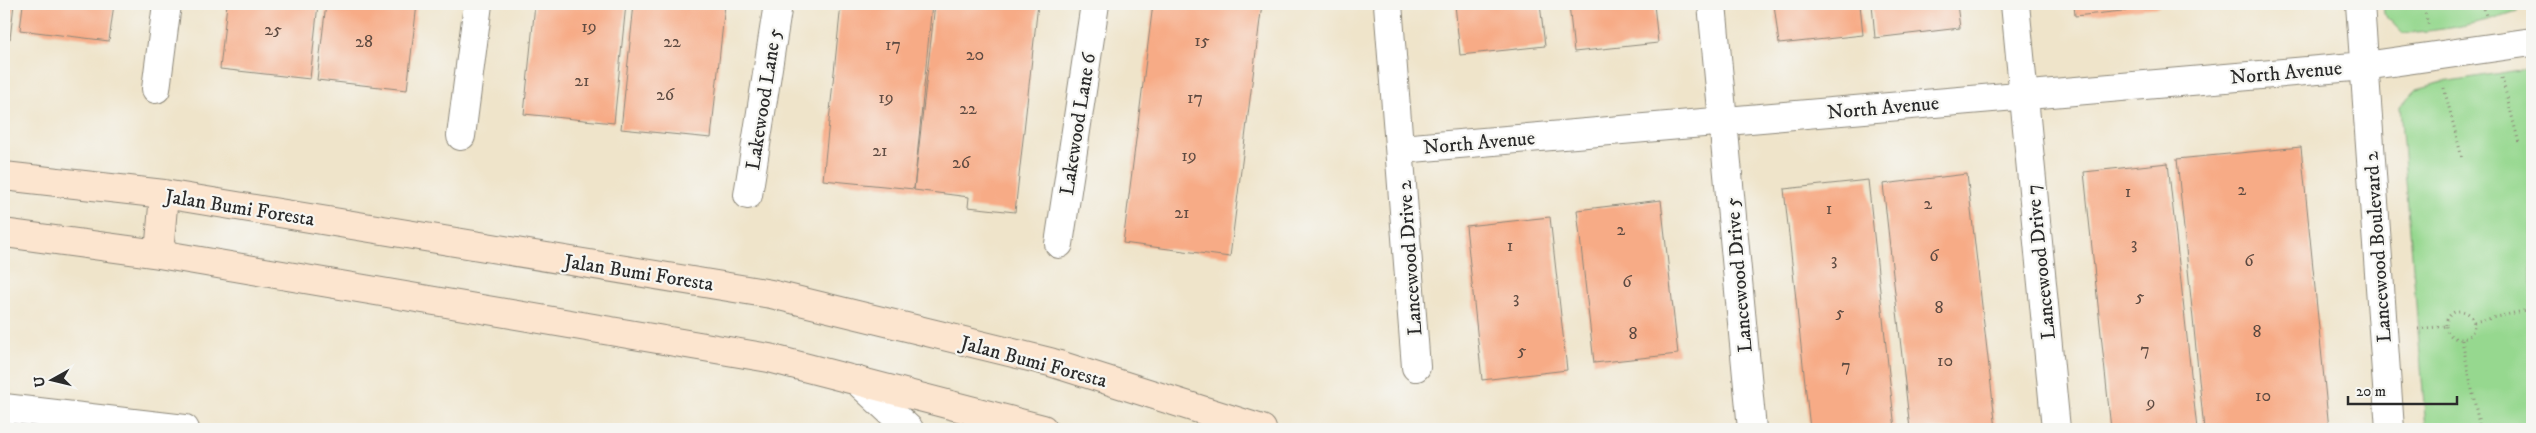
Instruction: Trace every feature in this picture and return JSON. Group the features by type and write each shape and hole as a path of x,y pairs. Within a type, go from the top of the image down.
{"main road":[{"name":"Jalan Bumi Foresta","path":"4,176 164,194 771,294 1050,362 1262,429"},
{"path":"159,254 164,194"},
{"path":"4,234 159,254 769,358 1043,429"}],"street":[{"path":"156,90 167,4"},
{"path":"461,136 478,4"},
{"name":"Lakewood Lane 5","path":"748,195 778,4"},
{"name":"Lakewood Lane 6","path":"1059,244 1095,4"},
{"name":"Lancewood Drive 2","path":"1388,4 1401,149 1416,367"},
{"name":"Lancewood Drive 5","path":"1712,4 1752,429"},
{"name":"Lancewood Drive 7","path":"2015,4 2056,429"},
{"name":"Lancewood Boulevard 2","path":"2360,4 2390,429"},
{"name":"North Avenue","path":"1401,149 2365,66 2532,42"},
{"path":"856,380 910,429"},
{"path":"4,408 185,429"}],"path":[{"path":"2423,4 2430,32"},
{"path":"2482,4 2487,21"},
{"path":"2500,72 2519,143"},
{"path":"2443,82 2462,158"},
{"path":"2474,322 2532,309"},
{"path":"2456,311 2470,314 2474,322 2470,336 2462,340 2452,338 2446,326 2448,316 2456,311"},
{"path":"2418,330 2446,326"},
{"path":"2462,340 2480,429"}],"green space":[{"path":"2383,4 2519,4 2517,11 2489,20 2446,29 2402,33 2384,14"},
{"path":"2532,68 2532,429 2426,429 2400,107 2417,89 2443,82"}],"building":[{"path":"4,4 14,4 10,39 4,38"},
{"path":"23,4 114,4 109,41 20,30"},
{"path":"227,4 318,4 310,79 220,69"},
{"path":"326,4 417,4 407,90 317,80"},
{"path":"535,4 626,4 614,123 524,114"},
{"path":"634,4 725,4 711,138 621,129"},
{"path":"841,4 932,4 914,189 823,180"},
{"path":"935,4 1038,4 1015,212 968,207 969,197 914,190"},
{"path":"1153,4 1262,4 1230,257 1123,243"},
{"path":"1455,4 1540,4 1545,46 1460,55"},
{"path":"1569,4 1654,4 1658,43 1574,52"},
{"path":"1774,4 1860,4 1863,35 1779,44"},
{"path":"1872,4 1957,4 1960,28 1875,38"},
{"path":"2074,4 2160,4 2160,7 2075,16"},
{"path":"2301,147 2329,429 2204,429 2177,159"},
{"path":"2168,163 2197,429 2111,429 2084,172"},
{"path":"1967,174 1996,429 1910,429 1883,184"},
{"path":"1868,180 1895,429 1810,429 1784,189"},
{"path":"1661,200 1678,354 1594,363 1577,210"},
{"path":"1550,217 1567,370 1482,380 1466,226"}]}
